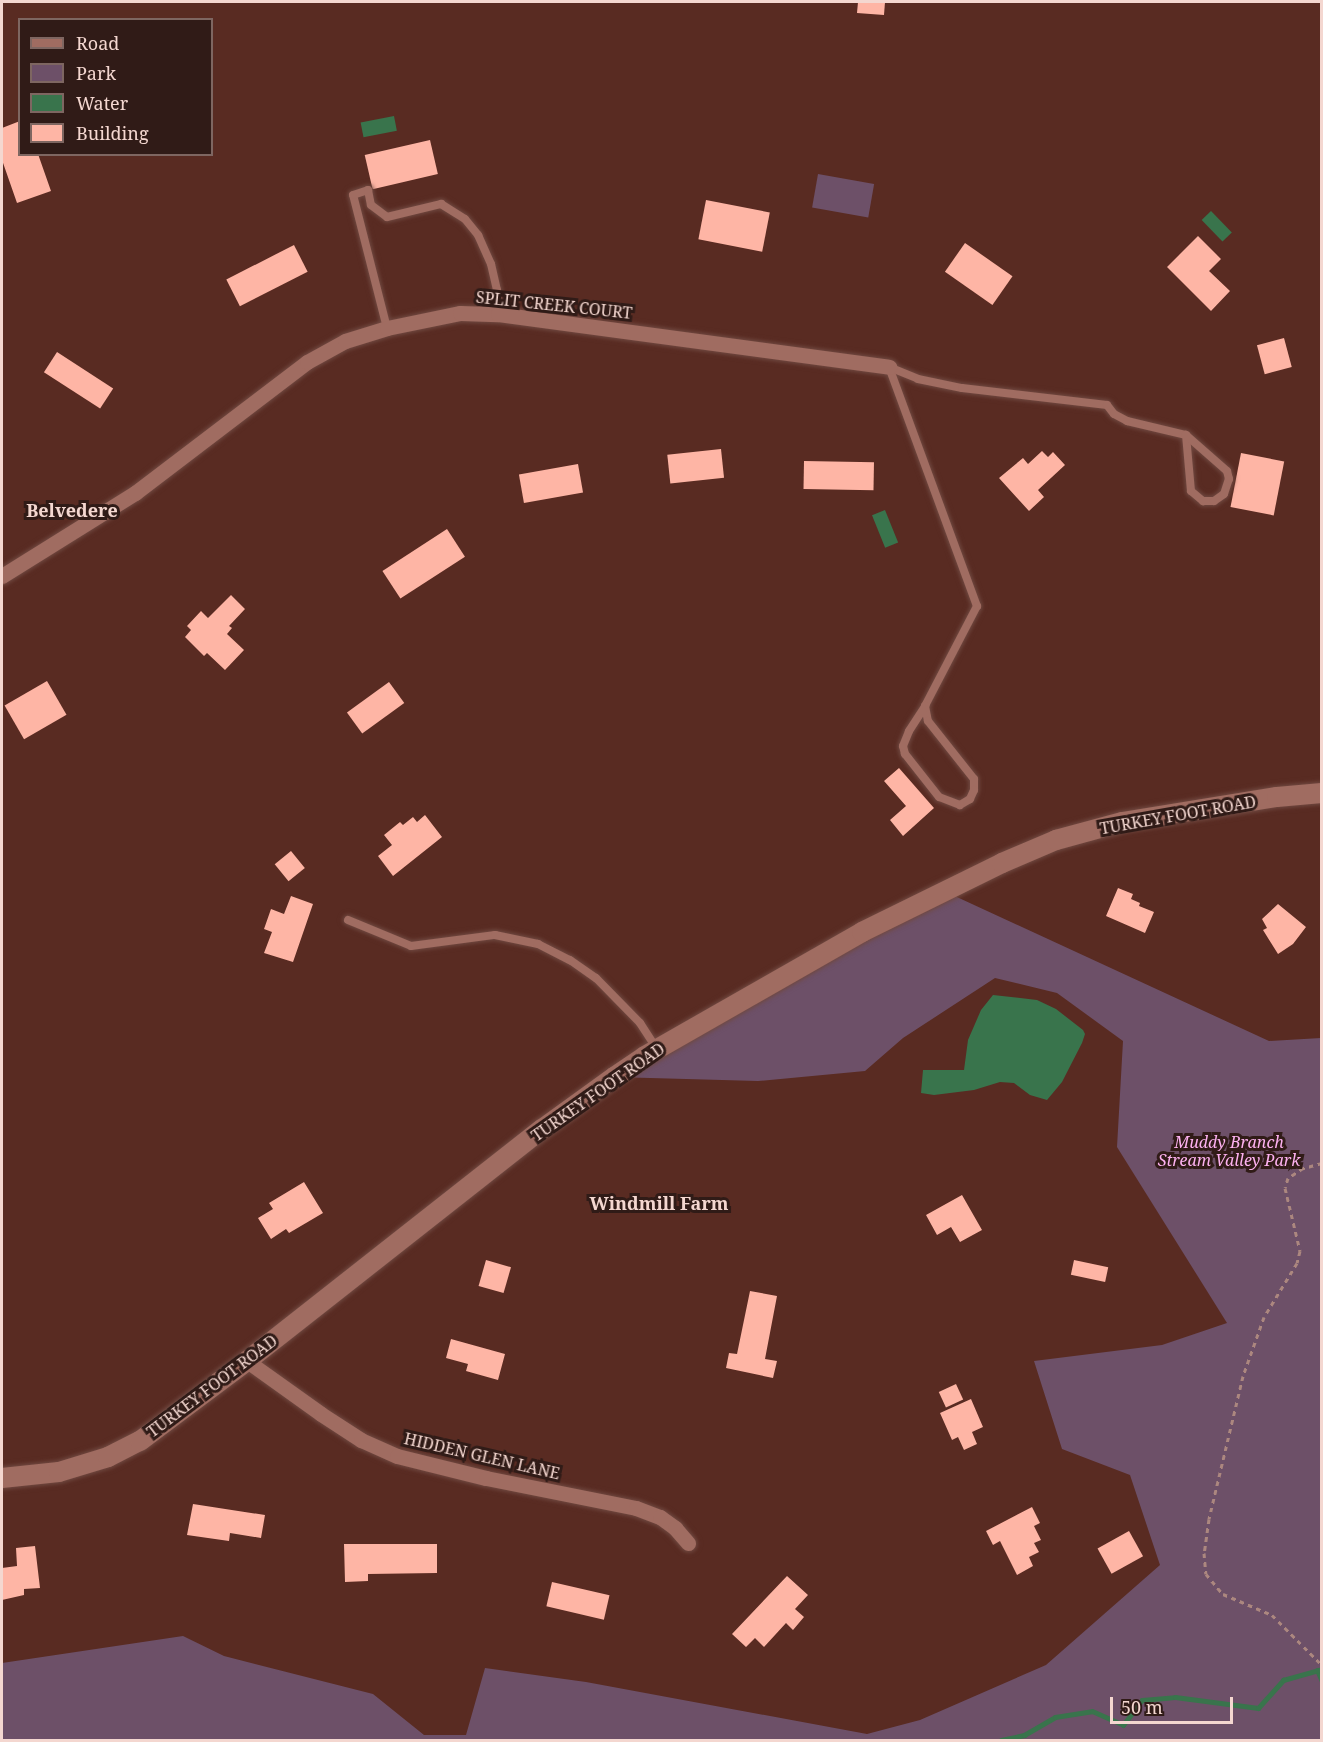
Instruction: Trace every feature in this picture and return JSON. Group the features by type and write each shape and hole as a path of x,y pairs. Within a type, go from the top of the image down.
{"street":[{"name":"SPLIT CREEK COURT","path":"2,576 135,493 307,362 345,342 387,328 460,313 498,314 889,367"},
{"name":"TURKEY FOOT ROAD","path":"2,1478 59,1472 108,1457 140,1441 247,1361 542,1129 657,1049 862,933 1002,863 1056,840 1122,822 1278,797 1322,793"},
{"name":"HIDDEN GLEN LANE","path":"247,1361 362,1440 397,1456 486,1478 636,1508 660,1517 688,1543"}],"lane":[{"path":"387,328 353,195 368,190 371,205 387,217 441,204 465,219 478,235 491,264 497,290 498,314"},
{"path":"889,367 918,379 962,388 1107,405 1114,414 1127,421 1186,435 1227,471 1229,478 1224,494 1214,501 1203,501 1191,491 1186,435"},
{"path":"889,367 976,606 903,746 904,754 939,797 960,805 970,799 974,789 974,779 928,721 925,706"},
{"path":"348,920 411,946 495,935 538,944 570,960 596,978 640,1023 657,1049"}],"path":[{"path":"1322,1163 1303,1168 1288,1178 1285,1188 1300,1251 1297,1263 1264,1317 1243,1376 1209,1518 1204,1553 1206,1574 1223,1594 1272,1615 1322,1665"}],"green space":[{"path":"818,174 874,184 868,217 812,207"},
{"name":"Muddy Branch Stream Valley Park","path":"946,892 1269,1041 1321,1038 1321,1740 2,1740 2,1663 183,1636 224,1656 373,1694 424,1735 466,1735 485,1668 586,1682 867,1734 920,1720 1046,1665 1160,1565 1130,1475 1062,1449 1034,1361 1162,1345 1227,1323 1117,1147 1123,1041 1057,993 995,978 903,1038 865,1071 758,1081 614,1077"}],"water":[{"path":"394,116 397,131 363,137 361,122"},
{"path":"1211,211 1232,233 1222,242 1202,220"},
{"path":"885,510 898,542 885,548 872,515"},
{"path":"993,995 1037,1000 1056,1009 1083,1030 1085,1034 1082,1043 1062,1082 1047,1100 1030,1095 1014,1083 1000,1082 974,1090 934,1095 921,1093 923,1070 964,1070 968,1040 981,1010"}],"building":[{"path":"858,2 885,2 884,15 857,13"},
{"path":"18,122 18,156 39,156 51,191 17,203 2,160 2,128"},
{"path":"430,140 438,174 373,189 365,155"},
{"path":"706,200 770,212 762,252 698,239"},
{"path":"1198,236 1221,259 1209,271 1230,291 1211,311 1167,267"},
{"path":"965,243 1013,276 992,305 945,272"},
{"path":"294,245 308,272 240,306 226,280"},
{"path":"1284,338 1292,367 1265,374 1257,345"},
{"path":"57,352 113,388 100,409 44,372"},
{"path":"721,449 724,478 670,483 667,455"},
{"path":"1042,451 1048,457 1053,452 1065,465 1038,490 1044,497 1029,511 999,478 1023,458 1028,464"},
{"path":"1241,453 1284,461 1274,515 1231,507"},
{"path":"804,461 874,462 874,490 804,489"},
{"path":"578,464 583,493 524,503 519,474"},
{"path":"447,529 465,557 400,599 382,571"},
{"path":"231,595 245,609 229,626 232,628 227,634 244,650 225,670 207,653 204,656 185,637 191,630 187,626 201,611 208,618"},
{"path":"47,681 66,715 24,739 5,706"},
{"path":"389,682 404,703 362,734 347,713"},
{"path":"899,768 934,808 903,836 890,820 906,806 884,781"},
{"path":"425,815 442,837 393,876 378,856 392,845 384,835 400,822 403,825 413,817 417,822"},
{"path":"291,851 305,868 289,881 275,864"},
{"path":"1118,888 1133,894 1131,899 1140,903 1139,906 1154,912 1145,933 1106,916"},
{"path":"291,896 313,904 293,962 264,953 272,932 264,929 271,909 284,914"},
{"path":"1278,904 1306,927 1293,944 1278,954 1263,930 1267,928 1262,919"},
{"path":"304,1182 323,1213 289,1233 286,1229 271,1239 258,1218 273,1209 269,1203"},
{"path":"962,1195 982,1230 960,1242 951,1227 937,1235 926,1215"},
{"path":"486,1260 511,1267 504,1293 479,1286"},
{"path":"1074,1260 1108,1267 1105,1282 1071,1275"},
{"path":"750,1291 777,1296 765,1359 777,1361 773,1378 726,1368 729,1353 737,1354"},
{"path":"451,1339 505,1354 498,1380 466,1371 468,1364 446,1358"},
{"path":"956,1384 963,1399 946,1407 939,1392"},
{"path":"971,1399 983,1427 972,1432 977,1444 964,1450 958,1437 952,1440 940,1413"},
{"path":"193,1504 265,1515 261,1538 230,1533 229,1541 187,1535"},
{"path":"1032,1507 1040,1523 1034,1526 1041,1540 1034,1543 1039,1552 1029,1557 1033,1566 1017,1575 1000,1541 993,1545 986,1531"},
{"path":"1129,1531 1143,1556 1112,1574 1098,1548"},
{"path":"344,1544 437,1544 437,1573 368,1574 368,1581 345,1582"},
{"path":"35,1546 40,1588 24,1589 24,1595 2,1600 2,1568 17,1566 16,1548"},
{"path":"787,1576 808,1595 795,1609 804,1617 793,1630 786,1623 764,1647 755,1638 746,1647 732,1634"},
{"path":"552,1582 609,1595 604,1620 546,1606"}],"waterway":[{"path":"1001,1740 1024,1735 1055,1717 1092,1711 1123,1725 1142,1700 1175,1697 1258,1708 1283,1680 1322,1669"},
{"path":"1317,1670 1322,1681"}],"district":[{"name":"Belvedere","path":"72,510"},
{"name":"Windmill Farm","path":"659,1203"}]}
